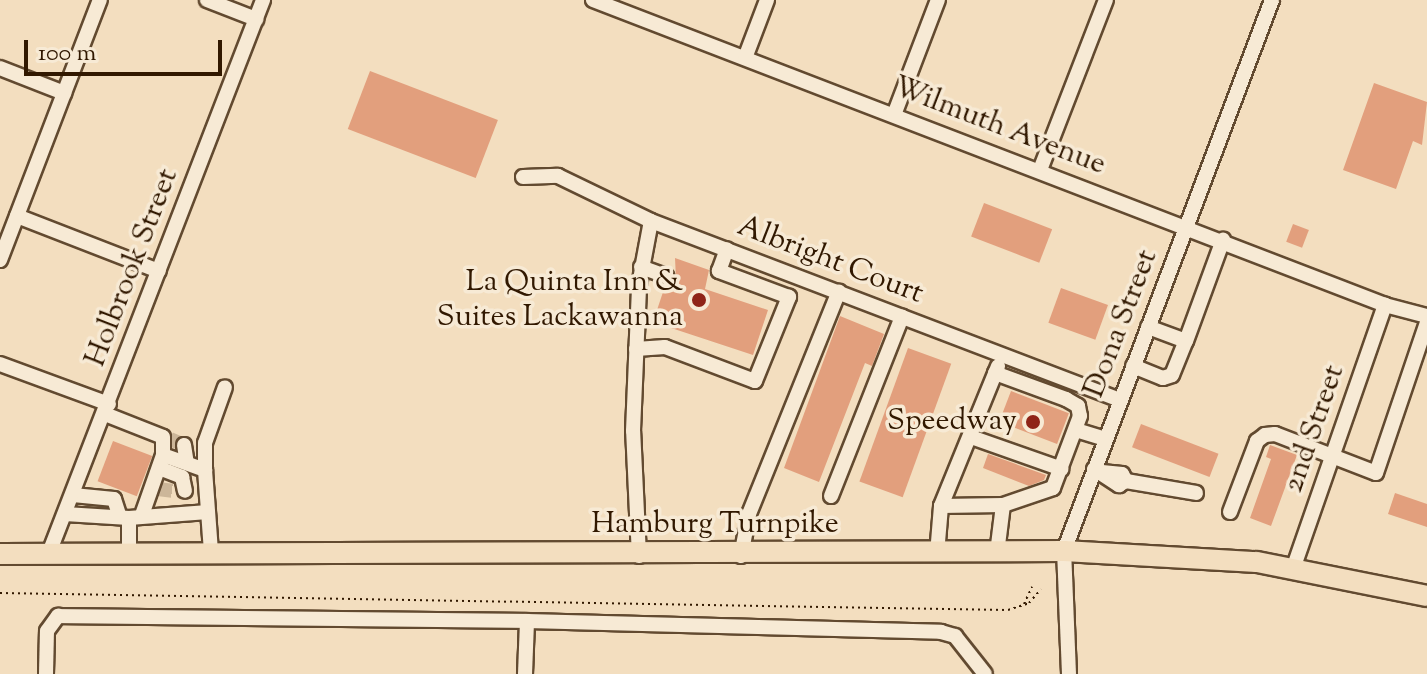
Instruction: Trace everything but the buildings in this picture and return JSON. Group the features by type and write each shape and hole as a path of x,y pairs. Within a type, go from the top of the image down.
{"highway":[{"name":"Hamburg Turnpike","path":"0,554 211,551 741,556 1064,551 1257,562 1427,596"}],"street":[{"path":"0,260 100,0"},
{"path":"207,0 256,19"},
{"name":"Holbrook Street","path":"49,553 263,0"},
{"name":"Wilmuth Avenue","path":"596,0 1427,319"},
{"path":"745,58 767,0"},
{"path":"894,115 938,0"},
{"path":"1040,170 1106,0"},
{"name":"Dona Street","path":"1069,674 1064,551 1098,471 1105,439 1272,0"},
{"path":"0,68 64,93"},
{"name":"Albright Court","path":"523,177 558,176 651,221 1120,400"},
{"path":"17,216 159,271"},
{"path":"639,556 636,349 641,267 651,221"},
{"path":"1133,366 1163,378 1172,375 1223,240"},
{"path":"636,349 665,347 755,381 789,297 719,271 727,249"},
{"path":"641,267 666,276"},
{"path":"741,556 749,514 839,291"},
{"name":"2nd Street","path":"1293,569 1385,305"},
{"path":"831,496 902,317"},
{"path":"1230,512 1257,441 1265,435 1275,434 1376,473 1427,319"},
{"path":"1148,327 1186,341"},
{"path":"937,554 941,506 1002,354"},
{"path":"0,364 172,440 187,463"},
{"path":"941,506 1003,505 1048,493 1062,469 1080,416 1073,403 995,373"},
{"path":"211,551 205,443 225,387"},
{"path":"1076,430 1105,439"},
{"path":"971,437 1062,469"},
{"path":"129,552 130,517 155,489 161,461 172,440"},
{"path":"161,461 187,463 205,470"},
{"path":"161,461 182,477 179,491 206,493"},
{"path":"1098,471 1119,485 1126,481 1196,493"},
{"path":"73,495 114,499 130,517"},
{"path":"997,553 1003,505"},
{"path":"65,514 130,517 208,512"},
{"path":"46,674 47,631 58,616 527,621 941,632 955,636 985,674"},
{"path":"525,674 527,621"}],"path":[{"path":"1024,605 1032,587"},
{"path":"0,593 1008,610 1024,605 1040,590"}],"tunnel":[{"path":"170,439 184,445"},
{"path":"158,489 174,491"}],"place":[{"name":"La Quinta Inn & Suites Lackawanna","path":"699,300"},
{"name":"Speedway","path":"1033,422"}]}
